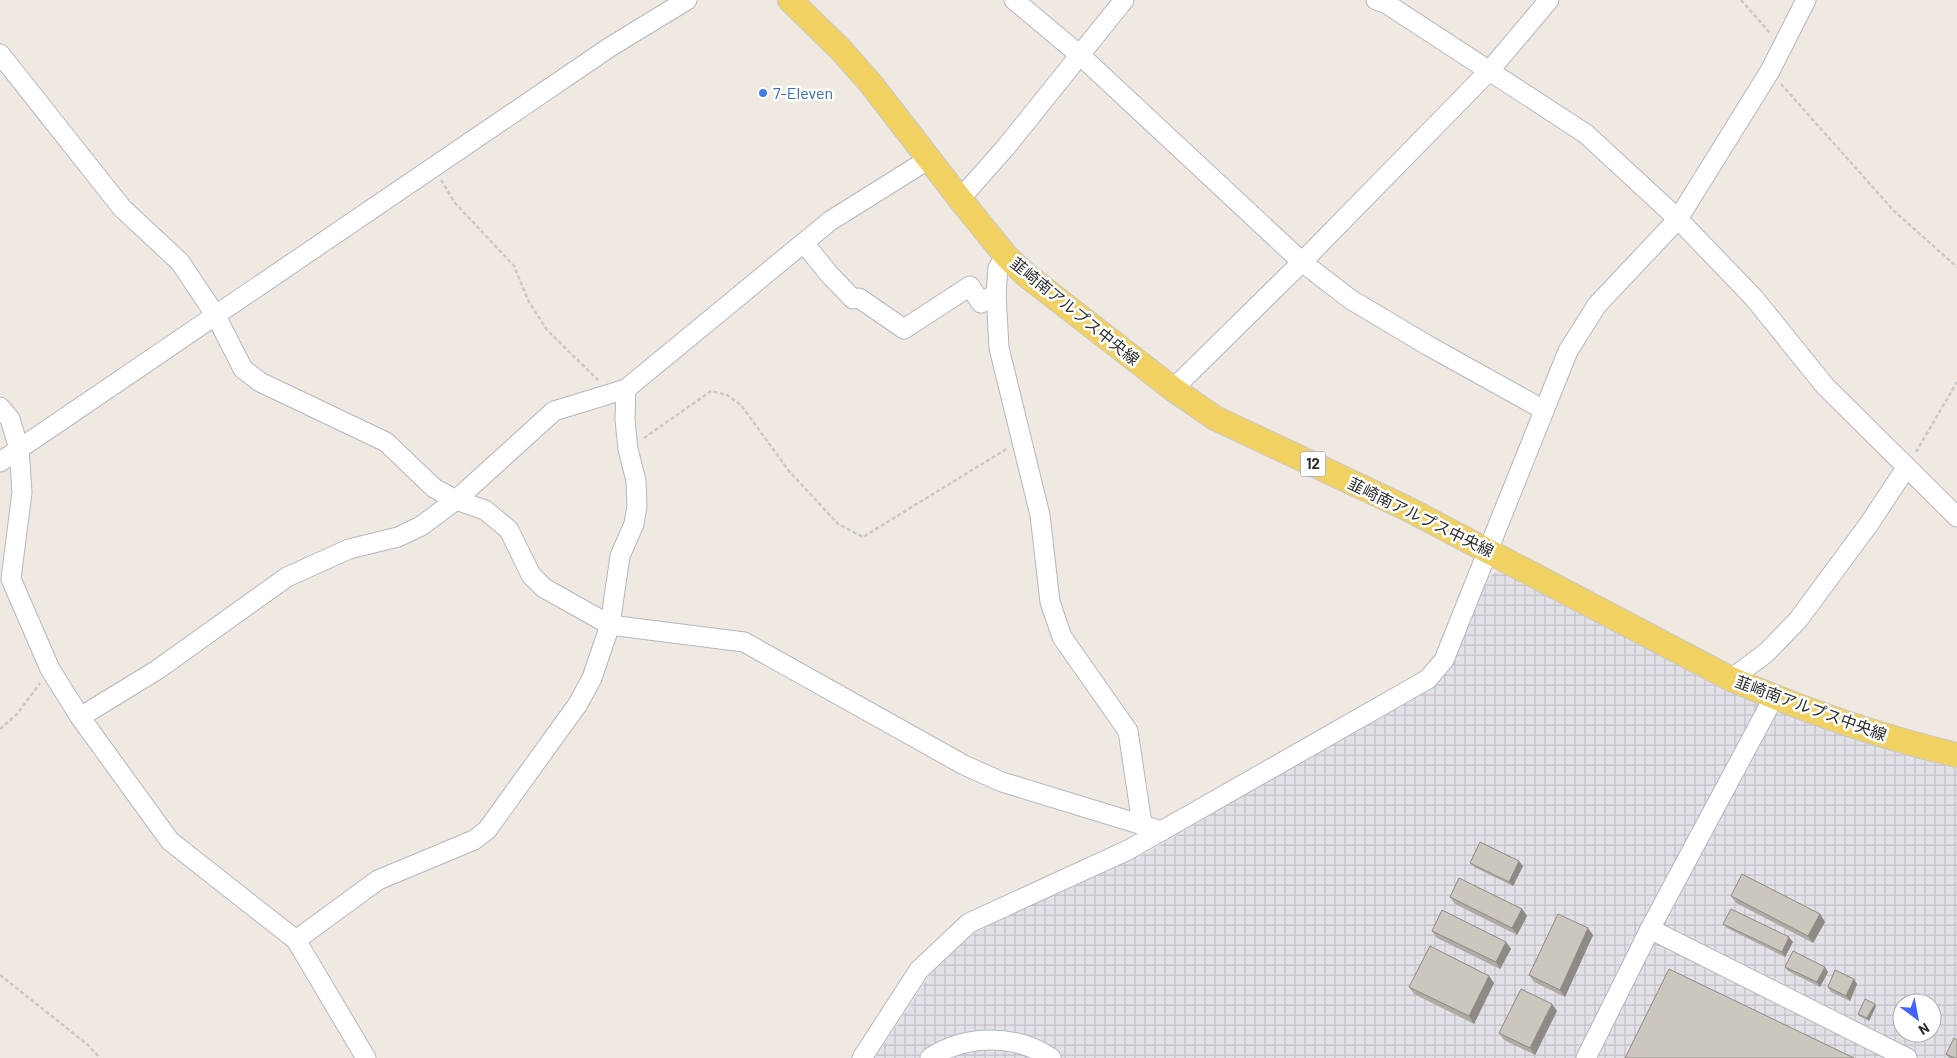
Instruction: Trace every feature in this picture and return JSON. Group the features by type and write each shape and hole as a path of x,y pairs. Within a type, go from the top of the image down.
{"main road":[{"name":"韮崎南アルプス中央線","path":"790,0 841,50 871,84 1006,256 1026,275 1173,389 1215,418 1488,550 1731,679 1774,697 1912,744 1957,754"}],"street":[{"path":"0,462 610,47 686,0"},
{"path":"1014,0 1080,56 1302,262 1350,299 1427,345 1544,410"},
{"path":"960,199 1006,147 1124,0"},
{"path":"1376,0 1387,4 1586,134 1678,219 1754,298 1824,386 1957,517"},
{"path":"1173,389 1302,262 1490,70 1549,0"},
{"path":"862,1058 919,970 969,923 1128,850 1428,678 1444,660 1568,351 1597,305 1678,219 1770,71 1806,0"},
{"path":"0,54 122,208 180,262 216,316 243,369 260,382 386,442 434,488 456,500 485,510 509,530 530,575 544,588 610,626 744,642 964,765 1002,782 1162,831"},
{"path":"80,717 157,670 287,577 349,550 398,537 421,526 456,500 554,411 619,392 830,221 929,159"},
{"path":"804,243 828,274 853,299 859,298 904,329 970,286 981,303 996,294"},
{"path":"1006,256 998,268 996,294 999,348 1040,515 1050,602 1062,636 1128,731 1142,824"},
{"path":"296,940 378,880 474,840 487,830 578,704 592,678 610,626 620,556 634,524 638,506 636,482 628,450 625,420 619,392"},
{"path":"0,407 10,419 19,449 22,492 10,579 50,669 80,717 170,841 296,940 366,1058"},
{"path":"1731,679 1766,652 1798,620 1869,524 1906,468"},
{"path":"1586,1058 1650,929 1774,697"},
{"path":"1650,929 1884,1053 1907,1058"},
{"path":"930,1058 940,1051 964,1042 990,1039 1016,1042 1040,1051 1051,1058"}],"path":[{"path":"1741,0 1782,48"},
{"path":"1770,71 1894,211 1957,267"},
{"path":"434,168 455,204 514,266 529,302 547,330 619,392"},
{"path":"1906,468 1957,382"},
{"path":"628,450 711,391 727,395 741,405 789,470 838,524 864,537 1022,440"},
{"path":"0,729 17,714 50,669"},
{"path":"0,975 88,1045 100,1058"}],"shaded area":[{"path":"1499,570 1957,764 1957,1058 875,1058 929,976 963,941 995,920 1146,853 1432,685 1486,579"}],"building":[{"path":"1480,842 1519,861 1509,882 1470,863"},
{"path":"1742,874 1820,914 1808,936 1731,896"},
{"path":"1459,878 1522,909 1512,928 1450,897"},
{"path":"1731,909 1789,937 1782,952 1723,924"},
{"path":"1442,910 1506,942 1496,962 1432,931"},
{"path":"1558,914 1588,928 1560,990 1529,975"},
{"path":"1430,946 1489,976 1469,1016 1409,987"},
{"path":"1793,951 1825,967 1817,982 1785,967"},
{"path":"1669,969 1854,1058 1625,1058"},
{"path":"1835,970 1854,979 1846,996 1828,987"},
{"path":"1521,989 1552,1004 1530,1048 1499,1033"},
{"path":"1865,999 1875,1004 1867,1018 1858,1014"},
{"path":"1954,1038 1957,1040 1957,1058 1946,1054"}],"place":[{"name":"7-Eleven","path":"763,93"}]}
